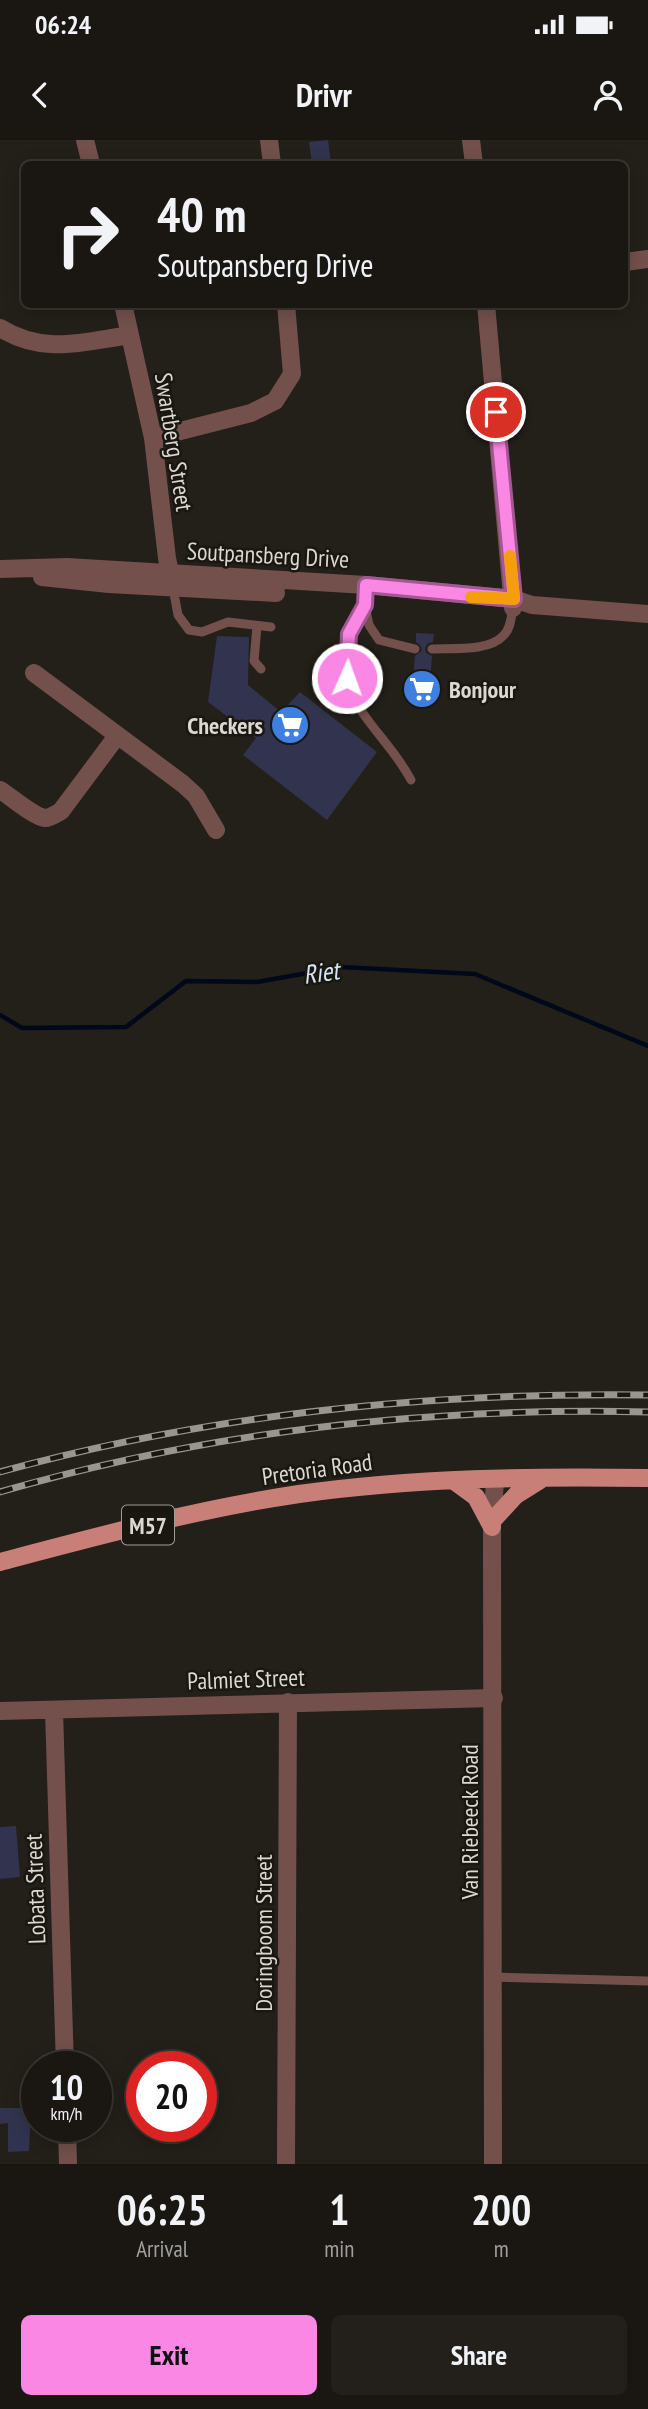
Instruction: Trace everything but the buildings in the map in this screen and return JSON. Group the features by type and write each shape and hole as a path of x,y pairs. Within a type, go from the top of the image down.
{"main road":[{"path":"454,1481 475,1497 492,1524 516,1495 543,1478"},
{"name":"Pretoria Road","path":"0,1562 186,1516 298,1494 407,1482 648,1478"}],"street":[{"path":"85,140 90,161"},
{"path":"269,140 272,161"},
{"path":"471,140 474,161"},
{"path":"628,262 648,259"},
{"name":"Swartberg Street","path":"124,308 153,438 171,581"},
{"path":"153,438 251,413 265,408 281,394 292,374 293,362 286,308"},
{"path":"486,308 514,604"},
{"path":"0,328 19,339 49,346 130,335"},
{"name":"Soutpansberg Drive","path":"0,569 55,567 171,581"},
{"name":"Soutpansberg Drive","path":"0,579 38,577 171,581 648,614"},
{"path":"34,673 196,796 216,830"},
{"path":"0,790 37,815 45,818 53,816 61,811 117,736"},
{"name":"Van Riebeeck Road","path":"493,2164 492,1524 495,1480"},
{"name":"Palmiet Street","path":"0,1711 494,1698"},
{"name":"Doringboom Street","path":"286,2164 288,1702"},
{"name":"Lobata Street","path":"54,1710 65,2051"},
{"path":"67,2142 68,2164"}],"lane":[{"path":"171,581 178,615 189,630 202,632 228,622 271,627"},
{"path":"366,595 369,625 379,640 415,649"},
{"path":"366,595 349,634 349,689 355,705 392,751 411,780"},
{"path":"432,649 478,646 499,639 509,628 514,604"},
{"path":"257,626 254,663 261,669"},
{"path":"493,1977 648,1981"}],"waterway":[{"name":"Riet","path":"0,1015 22,1028 126,1027 186,981 257,982 341,967 475,974 648,1046"}],"railway":[{"path":"0,1472 159,1435 321,1411 484,1398 648,1395"},
{"path":"0,1492 159,1453 321,1427 484,1414 648,1412"}],"slow traffic":[{"path":"471,597 514,599 510,556"}],"place":[{"name":"Bonjour","path":"422,689"},
{"name":"Checkers","path":"290,725"}],"route":[{"path":"347,678 349,634 365,605 366,585 514,599 496,412"}]}
